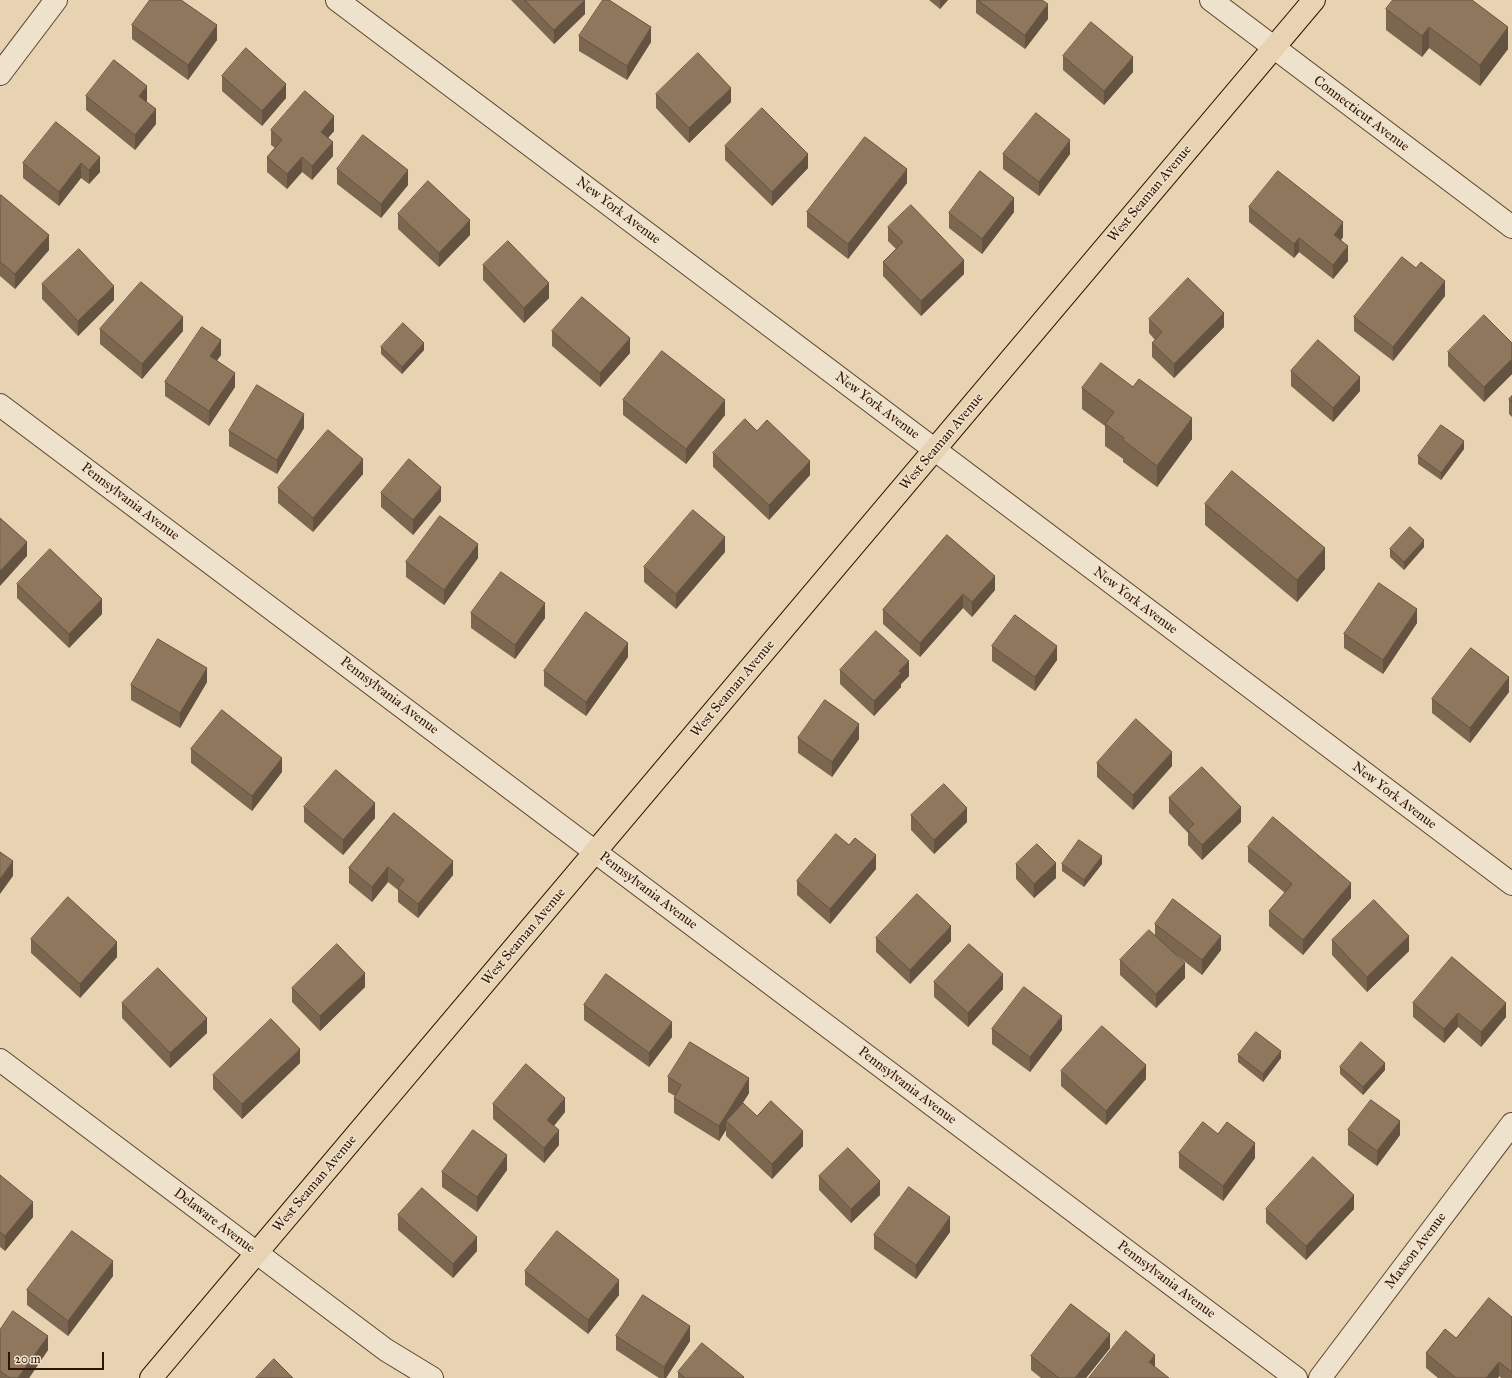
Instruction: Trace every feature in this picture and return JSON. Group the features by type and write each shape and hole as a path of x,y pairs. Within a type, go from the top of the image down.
{"main road":[{"name":"West Seaman Avenue","path":"151,1378 1314,0"}],"street":[{"path":"0,74 56,0"},
{"name":"New York Avenue","path":"337,0 1512,884"},
{"name":"Connecticut Avenue","path":"1211,0 1512,227"},
{"name":"Pennsylvania Avenue","path":"0,405 1296,1378"},
{"name":"Delaware Avenue","path":"0,1060 386,1350 432,1378"},
{"name":"Maxson Avenue","path":"1320,1378 1512,1124"}],"building":[{"path":"150,0 181,0 217,25 188,65 132,25"},
{"path":"525,0 585,0 554,30"},
{"path":"603,0 609,0 651,27 627,66 579,36"},
{"path":"978,0 1042,0 1048,4 1025,35"},
{"path":"1393,0 1472,0 1508,27 1480,65 1429,27 1422,36 1386,9"},
{"path":"1091,22 1133,57 1104,91 1063,56"},
{"path":"246,48 286,84 262,111 222,76"},
{"path":"698,53 731,88 689,128 656,94"},
{"path":"114,60 147,86 139,96 156,109 135,135 86,96"},
{"path":"305,91 334,116 321,132 333,142 312,166 302,157 287,174 267,157 282,140 271,130"},
{"path":"762,108 808,154 772,192 725,146"},
{"path":"1036,113 1070,140 1039,182 1003,154"},
{"path":"56,122 100,157 89,170 81,163 59,192 23,163"},
{"path":"363,135 408,170 381,204 337,169"},
{"path":"865,137 907,169 848,244 807,212"},
{"path":"980,171 1014,198 982,239 949,213"},
{"path":"1278,171 1343,222 1334,235 1348,246 1333,265 1299,238 1294,244 1249,207"},
{"path":"428,181 470,220 439,253 398,214"},
{"path":"1,195 49,235 15,274 0,262"},
{"path":"911,205 964,260 921,301 883,262 903,242 888,227"},
{"path":"508,241 549,283 524,308 483,265"},
{"path":"79,249 114,286 78,321 42,284"},
{"path":"1402,257 1416,268 1421,262 1445,281 1393,347 1354,317"},
{"path":"1188,278 1224,313 1174,364 1152,343 1162,332 1149,319"},
{"path":"141,282 183,317 142,364 100,329"},
{"path":"582,297 630,338 600,373 552,331"},
{"path":"1484,315 1512,343 1512,359 1484,387 1448,352"},
{"path":"403,323 424,343 402,367 381,347"},
{"path":"202,327 221,340 210,356 235,373 209,411 165,382"},
{"path":"1318,340 1360,377 1333,408 1291,371"},
{"path":"662,351 725,400 686,449 623,400"},
{"path":"1101,363 1133,387 1139,379 1192,418 1157,466 1105,424 1114,412 1082,388"},
{"path":"257,385 304,414 277,460 229,431"},
{"path":"745,419 757,431 767,420 810,461 769,505 713,453"},
{"path":"1441,425 1464,441 1441,473 1418,456"},
{"path":"328,430 363,459 313,518 278,488"},
{"path":"409,459 441,487 413,520 381,493"},
{"path":"1232,471 1325,548 1297,580 1205,504"},
{"path":"693,510 725,537 676,594 644,567"},
{"path":"440,516 478,544 444,590 406,562"},
{"path":"0,518 27,542 0,571"},
{"path":"1410,527 1424,540 1404,562 1390,549"},
{"path":"947,535 995,576 972,602 963,594 920,643 883,610"},
{"path":"50,549 102,599 69,634 17,584"},
{"path":"501,572 545,603 515,645 471,613"},
{"path":"1379,583 1417,609 1383,660 1344,634"},
{"path":"586,612 628,643 586,702 544,671"},
{"path":"1015,615 1057,646 1035,677 992,646"},
{"path":"876,631 909,661 899,671 901,673 874,701 840,670"},
{"path":"158,639 207,668 180,713 131,685"},
{"path":"1471,648 1509,677 1470,728 1432,699"},
{"path":"825,700 859,724 832,762 798,738"},
{"path":"222,710 282,758 252,796 191,749"},
{"path":"1136,719 1172,752 1133,795 1097,763"},
{"path":"1202,767 1241,807 1202,845 1188,830 1194,824 1169,798"},
{"path":"336,770 375,803 343,840 304,807"},
{"path":"944,784 967,808 934,840 911,815"},
{"path":"394,813 453,861 418,904 398,888 404,880 388,867 372,887 349,868"},
{"path":"1273,817 1351,883 1303,940 1269,911 1292,884 1248,847"},
{"path":"836,834 849,845 855,838 876,855 830,909 797,881"},
{"path":"1079,840 1102,856 1084,880 1062,864"},
{"path":"1037,844 1056,863 1034,884 1016,864"},
{"path":"0,852 13,861 0,879"},
{"path":"917,894 951,926 910,970 876,938"},
{"path":"68,897 117,942 80,984 31,939"},
{"path":"1173,899 1221,936 1202,960 1155,924"},
{"path":"1374,900 1409,936 1367,977 1332,940"},
{"path":"1149,930 1185,963 1156,994 1120,960"},
{"path":"337,944 365,973 320,1016 292,988"},
{"path":"969,944 1003,974 968,1013 934,982"},
{"path":"1452,957 1506,1003 1481,1032 1458,1013 1444,1029 1413,1003"},
{"path":"158,968 207,1018 170,1053 122,1003"},
{"path":"606,974 672,1022 649,1053 584,1005"},
{"path":"1024,987 1062,1016 1030,1057 992,1029"},
{"path":"271,1019 300,1049 242,1104 213,1075"},
{"path":"1102,1026 1146,1065 1106,1111 1061,1071"},
{"path":"1256,1032 1281,1051 1263,1074 1238,1055"},
{"path":"690,1042 749,1078 719,1126 674,1098 681,1085 668,1077"},
{"path":"1361,1042 1385,1063 1363,1087 1340,1067"},
{"path":"526,1064 565,1098 547,1120 559,1130 544,1148 493,1104"},
{"path":"1371,1100 1400,1121 1377,1151 1348,1130"},
{"path":"771,1101 803,1131 772,1164 726,1121 743,1103 757,1116"},
{"path":"1203,1122 1218,1134 1227,1122 1255,1143 1223,1186 1179,1153"},
{"path":"473,1130 507,1155 477,1197 442,1172"},
{"path":"848,1148 880,1181 851,1209 819,1176"},
{"path":"1313,1157 1354,1195 1306,1246 1266,1209"},
{"path":"0,1175 33,1202 5,1236 0,1232"},
{"path":"909,1187 950,1217 916,1265 874,1235"},
{"path":"422,1188 477,1237 453,1264 398,1215"},
{"path":"72,1231 113,1261 68,1321 27,1290"},
{"path":"557,1231 619,1280 588,1320 525,1271"},
{"path":"643,1295 690,1326 664,1367 616,1336"},
{"path":"1489,1298 1512,1317 1512,1372 1499,1362 1486,1378 1456,1378 1426,1353 1445,1329 1456,1338"},
{"path":"1071,1304 1110,1334 1075,1378 1059,1378 1031,1356"},
{"path":"13,1311 48,1336 18,1378 10,1378 0,1371 0,1330"},
{"path":"1126,1331 1155,1355 1149,1362 1169,1378 1089,1378"},
{"path":"702,1343 744,1377 685,1378 678,1372"},
{"path":"274,1359 293,1378 256,1378"}]}
